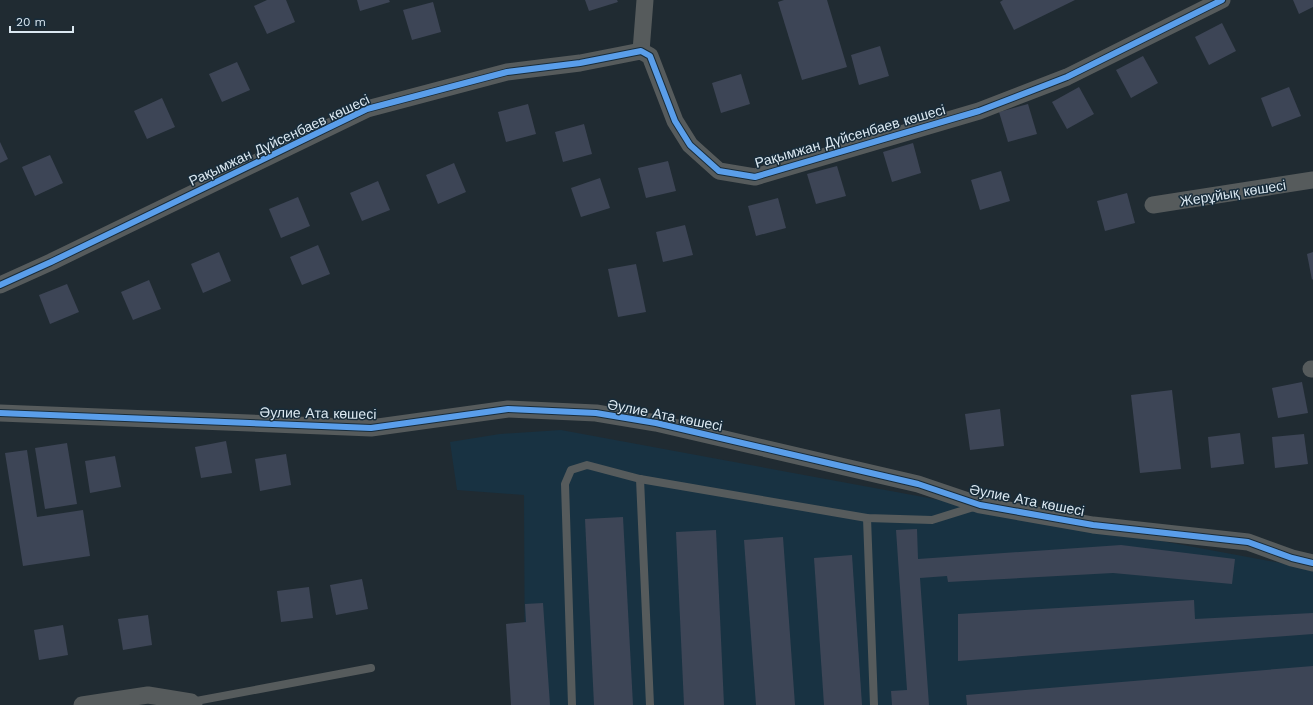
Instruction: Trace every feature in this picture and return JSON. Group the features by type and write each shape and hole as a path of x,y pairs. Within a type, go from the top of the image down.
{"street":[{"path":"641,51 644,0"},
{"name":"Рақымжан Дүйсенбаев көшесі","path":"0,285 367,109 507,72 580,63 641,51 650,56 675,121 690,144 719,172 755,177 979,111 1067,77 1222,0"},
{"name":"Жерұйық көшесі","path":"1153,205 1313,180"},
{"name":"Әулие Ата көшесі","path":"0,414 371,428 508,408 596,413 656,423 918,484 980,505 1093,525 1248,542 1292,558 1313,563"},
{"path":"82,705 148,695 193,703"}],"lane":[{"path":"572,705 565,484 571,470 586,465 640,479 867,518 932,520 980,505"},
{"path":"640,479 650,705"},
{"path":"867,518 874,705"},
{"path":"193,703 370,668"}],"shaded area":[{"path":"561,430 1313,569 1313,705 525,705 524,495 457,490 450,442 500,434"}],"building":[{"path":"267,0 286,0 295,22 267,34 254,6"},
{"path":"357,0 389,0 390,2 360,11"},
{"path":"585,0 617,0 618,2 589,11"},
{"path":"784,0 827,0 847,67 802,80 778,2"},
{"path":"1003,0 1075,0 1014,30 1000,2"},
{"path":"1293,0 1313,0 1313,7 1299,14"},
{"path":"433,2 441,32 412,40 403,10"},
{"path":"1222,23 1236,51 1209,65 1195,37"},
{"path":"880,46 889,76 859,85 851,55"},
{"path":"1143,56 1158,83 1131,98 1116,70"},
{"path":"237,62 250,90 222,102 209,74"},
{"path":"741,74 750,104 721,113 712,83"},
{"path":"1079,87 1094,114 1067,129 1052,102"},
{"path":"1289,87 1301,116 1272,127 1261,98"},
{"path":"162,98 175,127 147,139 134,111"},
{"path":"528,104 536,134 506,142 498,112"},
{"path":"1028,104 1037,134 1008,142 999,112"},
{"path":"584,124 592,154 563,162 555,132"},
{"path":"0,142 8,159 0,163"},
{"path":"913,143 921,173 892,182 883,152"},
{"path":"50,155 63,183 35,196 22,167"},
{"path":"668,161 676,191 646,198 638,168"},
{"path":"454,163 466,192 438,204 426,175"},
{"path":"837,166 846,196 816,204 807,174"},
{"path":"1001,171 1010,201 980,210 971,180"},
{"path":"600,178 610,208 581,217 571,188"},
{"path":"378,181 390,210 362,221 350,193"},
{"path":"1127,193 1135,223 1105,231 1097,201"},
{"path":"298,197 310,226 281,238 269,209"},
{"path":"778,198 786,228 756,236 748,206"},
{"path":"685,225 693,255 663,262 656,232"},
{"path":"318,245 330,274 302,285 290,257"},
{"path":"219,252 231,281 203,293 191,264"},
{"path":"1313,252 1313,279 1312,280 1307,254"},
{"path":"636,264 646,312 618,317 608,269"},
{"path":"149,280 161,309 133,320 121,292"},
{"path":"67,284 79,312 50,324 39,295"},
{"path":"1302,382 1308,413 1278,418 1272,388"},
{"path":"1172,390 1181,469 1140,473 1131,395"},
{"path":"1000,409 1004,446 970,450 965,414"},
{"path":"1240,433 1244,464 1211,468 1208,437"},
{"path":"1304,434 1308,464 1275,468 1272,437"},
{"path":"226,441 232,473 201,478 195,447"},
{"path":"67,443 77,504 45,509 35,448"},
{"path":"27,450 37,517 83,510 90,556 23,566 5,453"},
{"path":"286,454 291,485 260,491 255,459"},
{"path":"115,456 121,487 90,493 85,461"},
{"path":"623,517 633,705 594,705 585,519"},
{"path":"917,529 918,559 1121,545 1235,559 1232,584 1113,573 948,582 947,576 920,578 929,705 892,705 891,691 907,690 896,530"},
{"path":"716,530 724,705 684,705 676,532"},
{"path":"783,537 795,705 756,705 744,540"},
{"path":"852,555 862,705 824,705 814,558"},
{"path":"362,579 368,609 336,615 330,585"},
{"path":"309,587 313,618 281,622 277,591"},
{"path":"1194,600 1195,619 1313,613 1313,634 958,661 958,614"},
{"path":"543,603 550,705 511,705 506,624 526,622 525,604"},
{"path":"148,615 152,645 123,650 118,619"},
{"path":"63,625 68,655 39,660 34,630"},
{"path":"1313,666 1313,705 967,705 966,695"}],"cycle path":[{"path":"0,285 51,262 367,109 507,72 580,63 641,51 650,56 675,121 690,145 719,171 755,177 979,111 1067,77 1222,0"},
{"path":"0,413 371,428 508,409 596,413 656,423 918,484 980,505 1093,525 1248,542 1292,558 1313,563"}]}
